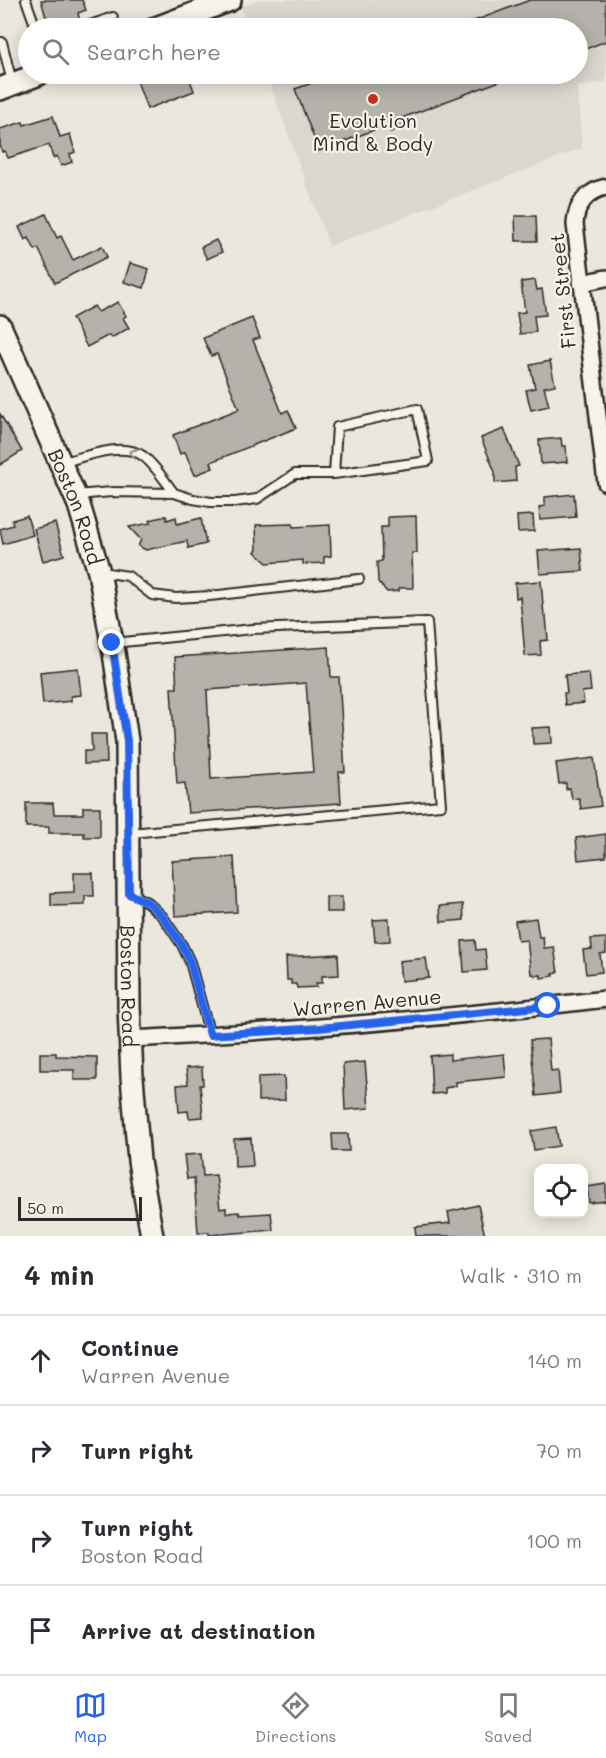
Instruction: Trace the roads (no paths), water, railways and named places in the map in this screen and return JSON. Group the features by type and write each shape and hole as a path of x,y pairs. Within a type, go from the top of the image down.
{"main road":[{"path":"182,18 230,0"},
{"name":"Boston Road","path":"0,326 74,495 99,572 112,643 127,741 134,1106 139,1161 152,1236"}],"street":[{"name":"First Street","path":"606,187 587,195 581,202 575,224 606,483"},
{"path":"581,283 606,278"},
{"name":"Warren Avenue","path":"131,1039 425,1018 606,999"}],"lane":[{"path":"26,0 32,18"},
{"path":"108,18 113,16"},
{"path":"2,42 6,86"},
{"path":"74,495 103,492 174,493 212,502 257,499 295,474 334,474 428,461 417,409 337,427 334,474"},
{"path":"60,463 101,452 132,450 144,457 174,493"},
{"path":"99,572 128,576 152,595 176,598 359,579"},
{"path":"112,643 253,629 427,622 441,805 128,833"},
{"path":"129,894 147,902 163,917 182,945 190,962 210,1035"}],"place":[{"name":"Evolution Mind & Body","path":"373,99"}]}
